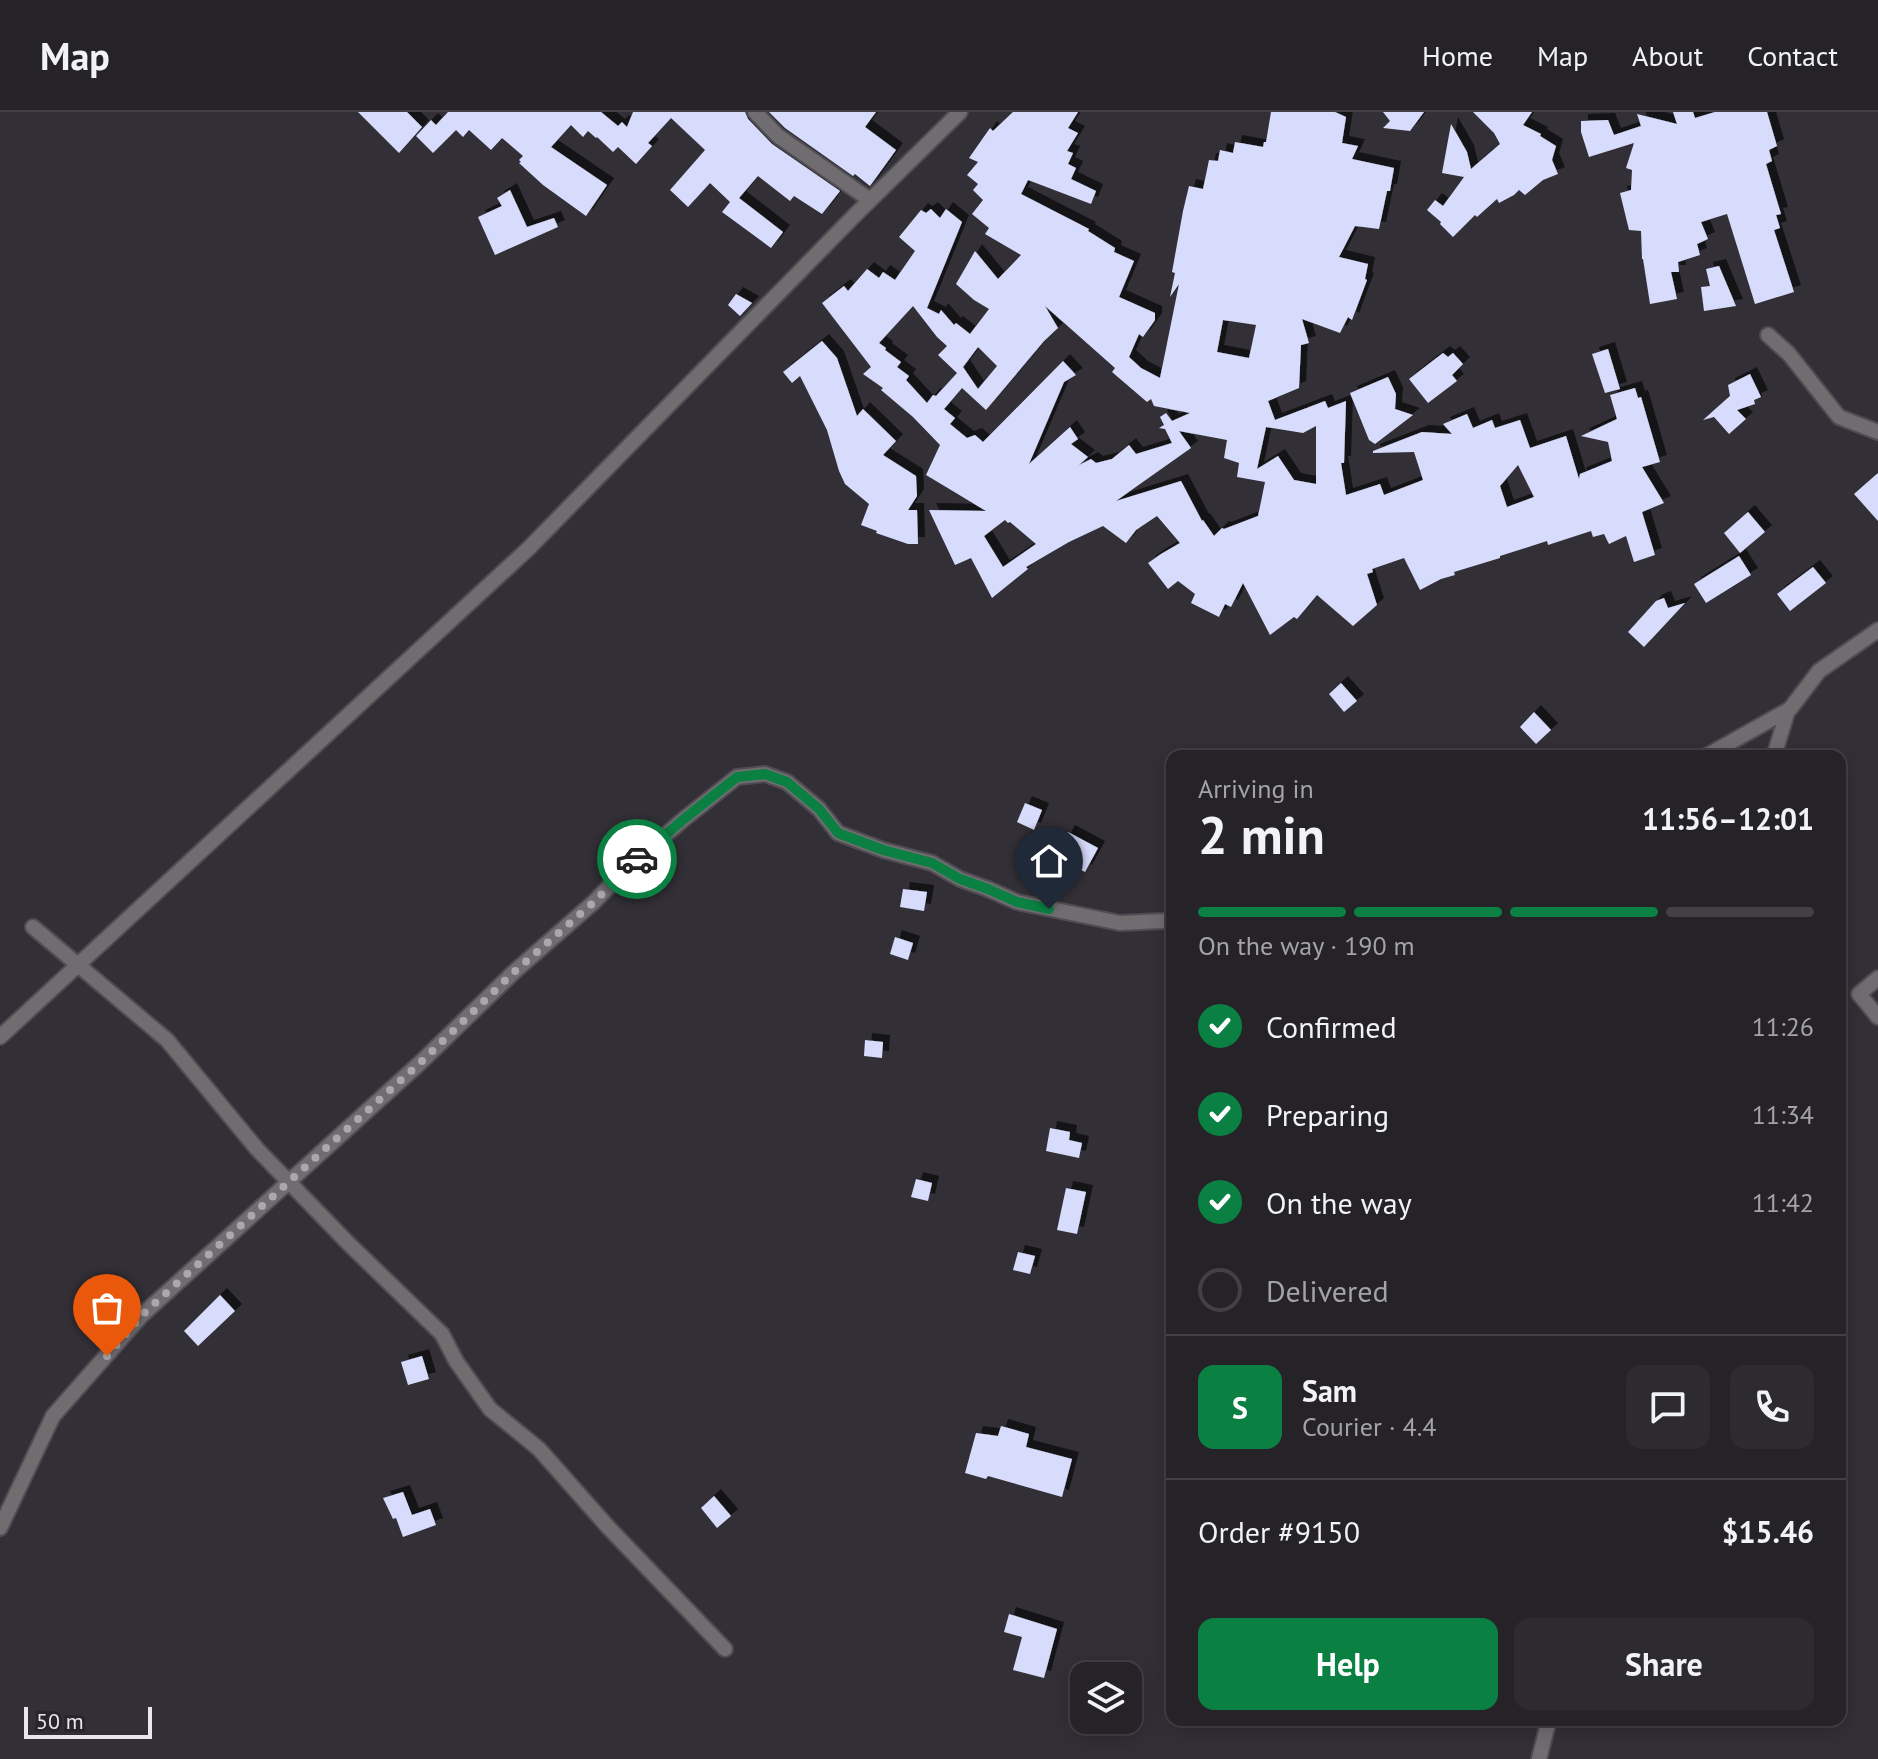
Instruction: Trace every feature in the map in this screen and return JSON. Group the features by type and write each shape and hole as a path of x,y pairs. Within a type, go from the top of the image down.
{"street":[{"path":"755,112 778,136 870,200"},
{"path":"3,1032 529,548 960,112"},
{"path":"1768,335 1789,354 1839,417 1878,432"},
{"path":"1776,750 1788,710 1819,671 1878,630"},
{"path":"1717,750 1788,710"},
{"path":"0,1528 53,1416 142,1315 290,1183 626,869 737,777 765,774 787,782 819,809 838,833 883,850 932,863 960,879 1017,902 1120,923 1166,920"},
{"path":"33,927 167,1040 257,1149 442,1334 456,1361 490,1409 539,1449 608,1527 725,1649"},
{"path":"1878,978 1859,994 1878,1017"},
{"path":"1539,1759 1547,1726"}],"building":[{"path":"358,112 407,112 422,127 399,153"},
{"path":"448,112 601,112 618,126 622,122 627,127 633,112 745,112 772,144 840,191 822,214 794,196 790,201 758,176 739,198 783,232 771,248 722,212 730,202 710,183 688,207 670,190 705,150 671,118 648,143 652,146 636,164 618,147 613,152 588,131 583,137 571,125 551,147 607,185 586,216 519,163 523,156 502,138 491,150 469,130 463,137 456,130 433,153 416,136 431,120 436,125"},
{"path":"769,112 876,112 865,127 896,150 870,186 785,128"},
{"path":"1013,112 1078,112 1068,128 1078,133 1067,151 1073,153 1068,164 1076,168 1071,179 1096,191 1091,204 1028,180 1021,194 1089,229 1115,248 1114,252 1134,261 1119,297 1155,313 1155,320 1143,337 1139,334 1129,357 1160,378 1179,284 1170,297 1189,186 1203,189 1209,160 1218,161 1220,150 1233,153 1235,142 1263,147 1271,112 1335,112 1346,117 1342,143 1358,146 1352,159 1394,168 1390,191 1387,191 1379,229 1355,226 1339,257 1368,264 1367,280 1352,320 1348,317 1340,333 1302,319 1309,343 1301,345 1299,388 1268,401 1275,420 1325,401 1328,408 1346,401 1344,463 1341,463 1346,495 1380,484 1384,495 1423,480 1414,452 1373,451 1422,432 1452,434 1443,424 1467,414 1473,428 1492,420 1495,428 1520,420 1530,448 1566,436 1579,479 1580,474 1612,461 1608,442 1581,436 1617,419 1610,395 1635,388 1638,398 1641,397 1660,462 1642,467 1664,503 1642,512 1655,555 1634,562 1626,536 1609,544 1604,534 1593,537 1591,531 1500,556 1454,572 1455,575 1420,590 1404,558 1372,569 1373,572 1367,574 1377,605 1353,626 1317,595 1297,619 1294,617 1270,635 1243,583 1231,607 1225,604 1219,617 1191,603 1195,594 1178,581 1168,589 1148,563 1180,543 1157,516 1136,530 1126,543 1103,526 1069,542 1026,567 1028,569 992,598 971,558 955,565 929,510 986,511 926,475 940,445 881,390 883,388 863,374 871,367 822,303 844,286 848,291 867,269 879,278 883,272 895,280 915,251 899,237 921,210 926,213 931,209 940,218 946,209 962,222 927,308 939,314 941,310 954,325 956,323 970,334 989,309 956,284 975,251 998,279 1021,255 985,234 989,228 972,214 983,200 973,190 978,184 967,175 978,162 969,158 990,128 993,131","holes":["913,306 947,346 938,355 957,373 927,403 906,380 909,376 897,367 901,362 879,343","1045,306 1115,368 1112,372 1147,402 1151,399 1154,406 1190,413 1172,421 1166,413 1160,417 1164,425 1159,428 1165,429 1172,443 1136,454 1129,445 1112,459 1096,463 1091,459 1079,465 1088,457 1071,444 1078,439 1070,427 1029,464 1064,382 1076,375 1063,361 983,442 975,435 967,438 950,424 955,418 944,409 962,388 986,410 1058,328","1223,320 1256,325 1249,358 1217,352","978,347 997,366 978,389 963,367","1316,426 1316,484 1294,480 1278,456 1257,469 1266,427 1303,433","1179,431 1227,440 1224,458 1239,463 1237,477 1265,482 1258,516 1222,528 1214,536 1202,521 1181,481 1116,501 1191,448","1518,465 1534,497 1507,507 1500,486","1005,520 1036,544 1003,567 984,536"]},
{"path":"1383,112 1424,112 1410,131 1383,128 1390,121"},
{"path":"1473,112 1532,112 1523,125 1556,146 1552,160 1558,174 1543,180 1525,195 1519,190 1499,203 1497,199 1453,237 1427,210 1435,200 1443,206 1464,177 1442,173 1451,124 1467,152 1471,169 1500,144 1494,133"},
{"path":"1673,112 1693,112 1695,118 1715,112 1767,112 1777,146 1769,150 1772,161 1766,164 1781,214 1776,215 1780,228 1774,230 1794,292 1755,304 1727,214 1701,222 1708,239 1697,244 1700,255 1678,262 1679,272 1671,272 1677,299 1650,304 1642,259 1641,231 1629,230 1620,193 1631,190 1632,170 1626,168 1634,143 1589,157 1581,121 1608,120 1614,135 1641,126 1637,114 1677,124"},
{"path":"510,190 527,227 554,218 558,227 495,255 478,217 502,206 497,198"},
{"path":"1719,266 1736,306 1704,311 1701,287 1710,286 1706,269"},
{"path":"736,294 752,303 740,316 728,305"},
{"path":"822,341 837,358 857,416 863,409 896,441 883,455 916,476 917,496 908,510 917,510 918,544 908,544 861,525 869,504 845,484 827,430 800,376 792,383 783,372"},
{"path":"1608,349 1620,389 1605,393 1592,354"},
{"path":"1443,353 1448,357 1453,353 1463,364 1452,375 1457,381 1428,403 1409,379"},
{"path":"1750,374 1761,397 1754,400 1755,404 1737,410 1746,419 1729,434 1714,417 1703,420 1730,396 1728,385"},
{"path":"1388,377 1396,394 1395,409 1413,415 1375,444 1369,440 1350,393"},
{"path":"1878,473 1878,521 1854,494"},
{"path":"1748,512 1765,532 1740,553 1724,533"},
{"path":"1739,556 1751,575 1706,603 1694,584"},
{"path":"1813,567 1826,583 1790,611 1777,594"},
{"path":"1664,598 1668,608 1685,603 1644,647 1628,632 1656,601"},
{"path":"1341,683 1357,701 1344,712 1329,694"},
{"path":"1534,712 1551,730 1536,744 1520,727"},
{"path":"1025,803 1042,810 1034,830 1017,822"},
{"path":"1068,832 1098,848 1085,872 1055,856"},
{"path":"903,889 927,892 924,911 900,907"},
{"path":"895,937 913,943 908,960 890,954"},
{"path":"865,1040 883,1042 882,1058 864,1056"},
{"path":"1050,1128 1070,1132 1069,1140 1082,1143 1079,1158 1046,1151"},
{"path":"916,1179 932,1183 928,1201 911,1197"},
{"path":"1066,1188 1086,1192 1077,1234 1057,1230"},
{"path":"1018,1252 1035,1256 1030,1274 1013,1270"},
{"path":"220,1295 235,1311 198,1346 184,1331"},
{"path":"422,1356 429,1379 408,1385 401,1362"},
{"path":"1001,1426 1029,1434 1026,1447 1072,1459 1062,1497 988,1476 986,1479 965,1473 976,1433 998,1436"},
{"path":"403,1492 412,1515 430,1509 436,1525 403,1537 396,1518 393,1519 383,1498"},
{"path":"714,1496 731,1516 717,1528 701,1508"},
{"path":"1009,1614 1057,1629 1044,1678 1013,1670 1022,1637 1004,1632"}],"way so far":[{"path":"107,1356 142,1315 243,1226 637,859"}],"route":[{"path":"637,859 737,777 765,774 787,782 819,809 838,833 883,850 932,863 960,879 1017,902 1049,909"}]}
